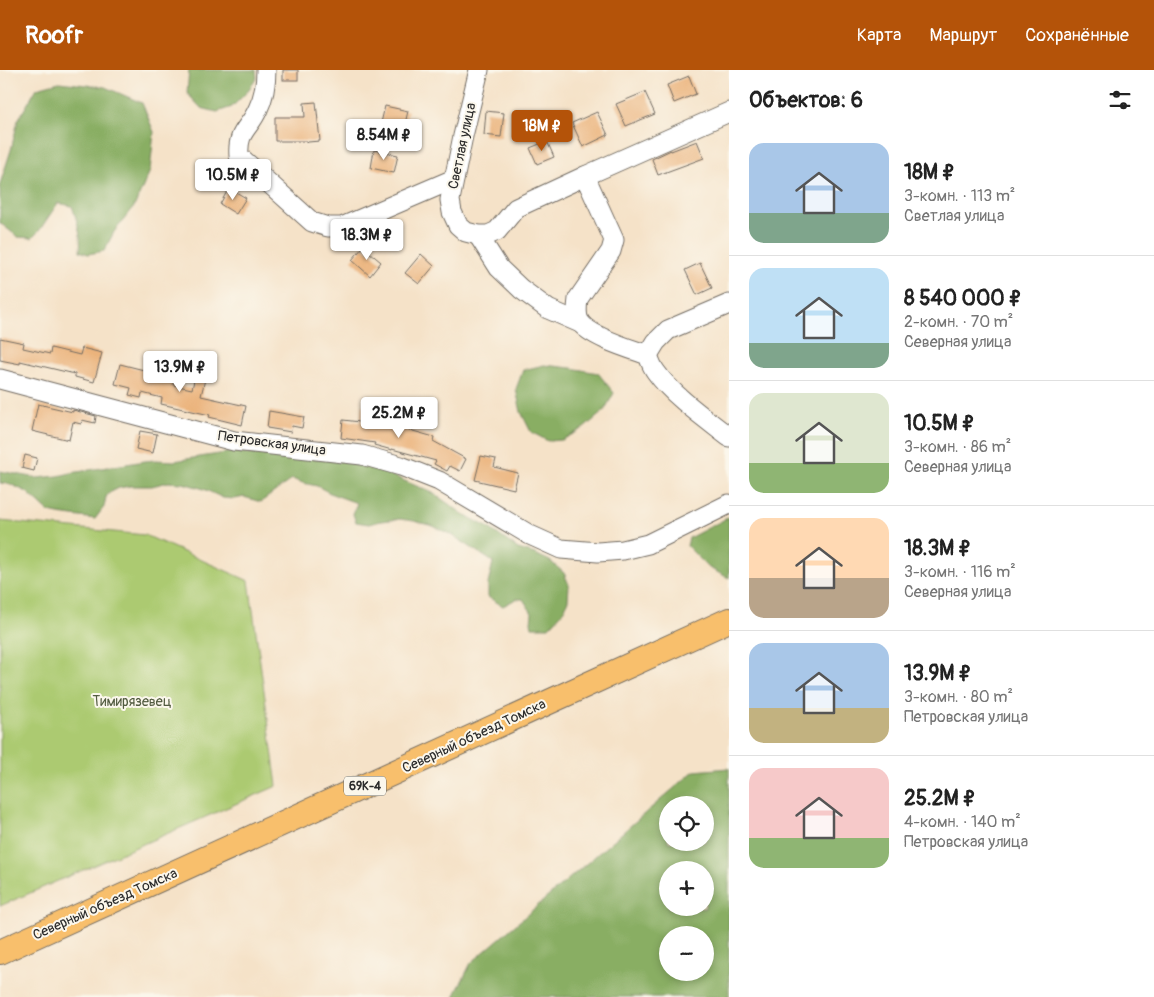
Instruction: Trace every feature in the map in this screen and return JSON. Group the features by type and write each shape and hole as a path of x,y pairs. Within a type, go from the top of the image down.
{"main road":[{"name":"Северный объезд Томска","path":"0,952 729,620"}],"street":[{"path":"266,70 263,97 257,112 240,137 238,156 312,222 342,227 454,179"},
{"name":"Светлая улица","path":"478,235 466,232 458,225 452,212 450,200 479,70"},
{"path":"478,235 488,235 497,231 516,208 729,112"},
{"path":"580,323 576,308 578,299 611,251 614,240 585,176"},
{"path":"478,235 499,268 521,289 548,309 580,323 613,343 648,355"},
{"path":"729,304 668,330 656,342 648,355 650,363 656,372 671,389 729,437"},
{"name":"Петровская улица","path":"0,379 234,441 362,455 401,466 439,482 530,535 561,549 598,552 623,550 648,544 729,504"}],"green space":[{"path":"189,70 256,70 257,78 232,107 217,112 201,108 187,93"},
{"path":"59,82 105,87 142,103 154,132 150,171 134,207 114,232 104,251 88,254 80,251 80,234 72,206 58,203 32,238 18,237 0,223 0,184 18,120 37,88"},
{"path":"544,365 598,373 614,393 604,411 584,428 562,440 548,441 531,432 521,412 516,389 523,370"},
{"path":"232,452 343,461 386,473 433,493 463,514 489,528 518,549 550,561 564,573 569,585 568,600 564,611 549,627 532,627 532,613 523,599 516,599 503,606 488,597 488,584 493,562 452,535 433,526 400,519 369,524 356,522 353,514 357,503 317,486 292,479 261,502 244,497 235,499 223,498 204,489 183,483 168,482 152,486 119,488 109,493 104,507 95,519 49,512 27,492 10,484 0,483 0,471 37,478 145,461 174,461"},
{"path":"729,517 729,578 709,568 687,546 689,538"},
{"name":"Тимирязевец","path":"0,521 145,535 249,581 277,786 0,906"},
{"path":"729,768 729,997 454,997 471,963 659,801 659,851 714,851 714,796 665,796 694,771"}],"building":[{"path":"283,70 298,70 298,80 283,80"},
{"path":"689,76 696,94 674,103 667,85"},
{"path":"645,92 655,114 626,126 616,104"},
{"path":"316,102 320,141 275,141 275,117 305,117 304,103"},
{"path":"385,106 408,111 404,128 381,123"},
{"path":"486,111 504,113 501,137 484,135"},
{"path":"597,112 608,135 583,147 572,123"},
{"path":"547,141 554,157 537,164 530,148"},
{"path":"697,141 704,158 658,175 652,159"},
{"path":"374,150 398,155 394,173 371,168"},
{"path":"229,188 246,198 236,214 220,204"},
{"path":"363,247 381,262 370,276 352,260"},
{"path":"421,254 434,266 419,284 405,273"},
{"path":"700,263 712,288 697,295 685,270"},
{"path":"0,338 24,343 23,348 50,354 51,348 80,355 82,348 102,353 94,382 75,377 75,374 20,361 20,364 0,360"},
{"path":"199,360 209,362 201,396 246,406 242,425 209,417 210,415 161,404 162,398 142,393 141,398 129,395 131,388 115,384 120,364 148,371 147,375 174,381 173,385 192,389"},
{"path":"38,404 96,416 95,423 82,420 81,424 73,422 69,440 32,431"},
{"path":"362,405 376,407 375,414 400,421 399,427 434,437 433,441 466,459 460,471 450,466 447,471 434,464 436,461 374,445 375,443 341,438 343,420 360,422"},
{"path":"269,411 304,417 302,428 292,426 291,432 267,428"},
{"path":"140,431 157,434 153,453 136,449"},
{"path":"25,455 37,458 34,471 22,468"},
{"path":"481,456 496,459 494,467 518,473 514,489 475,480"}]}
